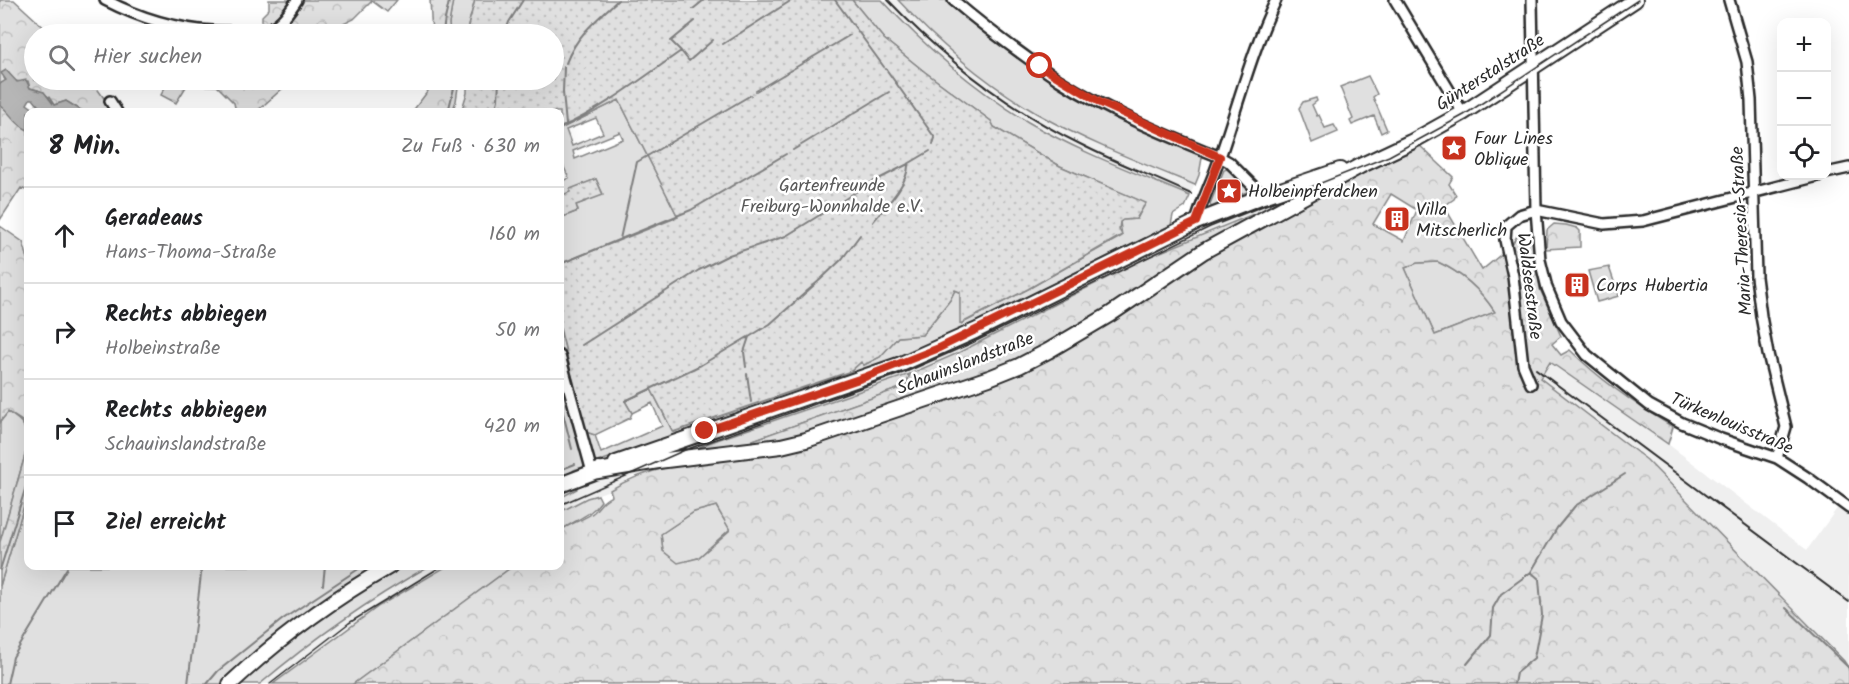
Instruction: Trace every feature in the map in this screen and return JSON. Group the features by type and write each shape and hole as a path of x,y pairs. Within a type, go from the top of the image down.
{"main road":[{"name":"Günterstalstraße","path":"1314,192 1463,113 1635,0"},
{"name":"Günterstalstraße","path":"1196,222 1263,196 1360,166"},
{"name":"Schauinslandstraße","path":"592,472 782,446 806,440 1018,366 1074,337 1204,251 1314,192"},
{"name":"Schauinslandstraße","path":"564,483 694,435 910,360 975,331 1196,222"},
{"path":"690,457 685,447 694,435"},
{"path":"230,684 302,624 383,570"}],"street":[{"path":"105,0 142,16 169,24"},
{"path":"279,24 297,0"},
{"path":"953,0 999,39 1060,81 1104,105 1229,162 1263,196"},
{"path":"1196,222 1249,67 1276,0"},
{"path":"1395,0 1463,113"},
{"name":"Türkenlouisstraße","path":"1532,0 1536,210 1541,264 1546,288 1561,321 1587,355 1649,405 1721,439 1776,458 1808,477 1849,508"},
{"name":"Maria-Theresia-Straße","path":"1729,0 1747,62 1751,100 1756,277 1761,316 1786,427 1776,458"},
{"path":"110,101 114,108"},
{"path":"1831,172 1849,168"},
{"path":"1536,210 1594,223 1624,224 1803,180"},
{"name":"Waldseestraße","path":"1531,384 1523,365 1513,276 1504,232 1506,225 1512,219 1536,210"},
{"path":"564,370 592,472"}],"shaded area":[{"path":"852,0 930,0 1117,138 1199,175 1185,207 1173,214 1100,183 991,121"},
{"path":"6,70 17,82 24,80 24,90 44,92 54,105 66,101 77,108 40,108 33,99 30,99 27,104 32,108 24,108 24,128 0,105 0,84 6,80 1,73"},
{"path":"1332,174 1312,190 1146,258 958,353 910,374 708,443 666,467 631,477 610,490 587,498 564,510 564,496 582,487 678,445 836,391 1147,249"},
{"path":"1550,362 1668,444 1807,550 1838,507 1849,515 1849,668 1647,460 1539,378"},
{"path":"423,570 440,570 379,606 273,684 260,684 291,657 345,618"}],"green space":[{"path":"0,0 14,0 40,24 24,24 24,82 16,81 8,72 4,78 6,81 0,84"},
{"path":"269,0 397,0 387,12 372,1 354,19 344,24 262,24 262,16 269,9"},
{"path":"430,0 453,0 449,24 431,24"},
{"path":"453,0 475,0 469,24 449,24"},
{"name":"Gartenfreunde Freiburg-Wonnhalde e.V.","path":"475,0 852,0 884,39 991,121 994,127 1060,166 1146,203 1136,219 1120,222 1119,229 1122,235 1028,289 960,324 960,292 955,290 950,300 922,335 898,337 880,357 864,365 861,362 851,371 673,432 651,389 625,401 632,413 630,418 595,435 586,432 564,344 564,262 678,217 619,100 564,127 564,108 462,108 467,90 564,90 564,24 469,24"},
{"path":"852,0 882,0 950,66 1008,109 1067,143 1190,196 1185,207 1173,215 1171,225 936,342 856,373 574,470 570,473 577,489 564,496 564,344 586,432 595,435 601,453 662,426 652,403 632,413 625,401 651,389 673,432 851,371 861,362 864,365 880,357 898,337 922,335 950,300 955,290 960,292 961,324 1122,236 1120,222 1137,219 1145,203 1060,166 994,127 991,121 884,39"},
{"path":"898,0 947,0 998,43 1060,84 1195,151 1202,158 1195,185 1094,143 1036,113 999,89 963,61 929,32"},
{"path":"1368,76 1377,94 1373,97 1387,130 1381,133 1374,116 1352,125 1350,121 1353,119 1340,87"},
{"path":"38,90 98,90 111,108 77,108 66,101 54,105 49,97"},
{"path":"164,90 184,90 176,103 161,95"},
{"path":"221,90 281,90 260,108 235,108 234,103"},
{"path":"458,90 453,108 415,108 428,91"},
{"path":"1316,98 1317,101 1312,105 1317,116 1319,115 1325,128 1334,125 1338,132 1312,143 1299,108 1303,102"},
{"path":"619,100 678,217 564,262 564,216 578,211 576,205 603,194 596,179 564,195 564,180 569,178 564,167 564,127","holes":["596,118 603,133 572,146 566,130","620,132 623,139 575,159 573,151"]},
{"path":"0,105 24,128 24,189 21,188 0,220"},
{"path":"1417,143 1453,177 1449,184 1456,195 1444,206 1482,270 1510,247 1519,233 1533,236 1540,289 1561,336 1552,344 1561,355 1570,350 1619,392 1673,427 1668,444 1550,362 1540,378 1647,460 1844,661 1849,669 1849,684 353,684 508,570 564,570 564,528 594,512 612,496 610,490 644,474 661,469 752,455 753,440 906,386 910,374 958,353 1146,258 1312,190","holes":["1391,194 1417,210 1404,241 1373,224","1438,262 1455,271 1477,289 1495,312 1435,335 1405,268 1417,263","716,506 730,530 698,558 678,563 663,551 661,534 694,512"]},
{"path":"1227,169 1234,173 1249,191 1211,207 1210,204 1224,170"},
{"path":"596,179 603,195 576,205 578,211 564,216 564,194 570,192 570,189"},
{"path":"1554,224 1577,228 1580,231 1580,247 1546,249 1547,230"},
{"path":"0,226 23,242 24,245 24,427 22,421 8,412 0,422"},
{"path":"1438,262 1470,282 1495,312 1435,335 1405,268 1417,263"},
{"path":"1609,267 1619,296 1597,302 1588,271"},
{"path":"910,374 906,386 753,440 753,455 692,451 708,443"},
{"path":"8,412 23,425 24,459 0,542 0,422"},
{"path":"24,459 24,505 0,586 0,542"},
{"path":"598,495 601,501 587,514 564,528 564,510"},
{"path":"24,505 24,570 422,570 342,621 260,684 0,684 0,586"},
{"path":"716,506 730,529 698,558 677,564 663,551 661,534 694,512"},
{"path":"440,570 508,570 353,684 273,684 379,606"}],"waterway":[{"path":"444,24 449,0"},
{"path":"508,24 523,0"},
{"path":"566,63 581,36 618,0"},
{"path":"693,9 704,0"},
{"path":"723,44 792,0"},
{"path":"835,0 884,67"},
{"path":"564,126 607,102 681,51 671,41 695,21"},
{"path":"756,91 850,35"},
{"path":"681,51 689,61 713,40"},
{"path":"886,69 935,138 933,144"},
{"path":"449,108 454,90"},
{"path":"496,108 498,90"},
{"path":"563,90 566,125"},
{"path":"793,150 889,92"},
{"path":"620,239 637,162 751,95"},
{"path":"873,222 901,187 908,164 930,151"},
{"path":"564,262 691,210 786,154"},
{"path":"827,211 863,187 908,164"},
{"path":"582,345 699,270 729,255 786,236 823,213"},
{"path":"746,367 744,352 749,337 770,324 821,279 842,259 860,235"},
{"path":"625,401 701,365 748,337"},
{"path":"747,374 751,402"},
{"path":"564,417 572,449"},
{"path":"564,468 575,464"},
{"path":"1467,664 1491,635 1493,608 1501,594 1531,572 1557,528 1575,506 1625,474"},
{"path":"0,570 24,493"},
{"path":"7,684 13,657 66,570"},
{"path":"188,684 202,570"},
{"path":"323,585 325,570"},
{"path":"207,684 218,671 283,619 357,570"},
{"path":"1514,684 1516,673 1534,658 1542,615 1539,579 1531,572"},
{"path":"1786,608 1849,668"}],"tram line":[{"path":"564,503 685,450 906,372 972,343 1210,227 1389,156 1464,115 1638,0"},
{"path":"270,684 349,623 435,570"}],"railway":[{"path":"888,0 954,62 1003,99 1095,152 1191,194"},
{"path":"1536,369 1849,602"}],"place":[{"name":"Four Lines Oblique","path":"1454,148"},
{"name":"Holbeinpferdchen","path":"1229,191"},
{"name":"Villa Mitscherlich","path":"1397,219"},
{"name":"Corps Hubertia","path":"1577,285"}],"route":[{"path":"705,431 865,377 939,348 1196,222 1220,157 1101,103 1060,81 1040,66"}]}
